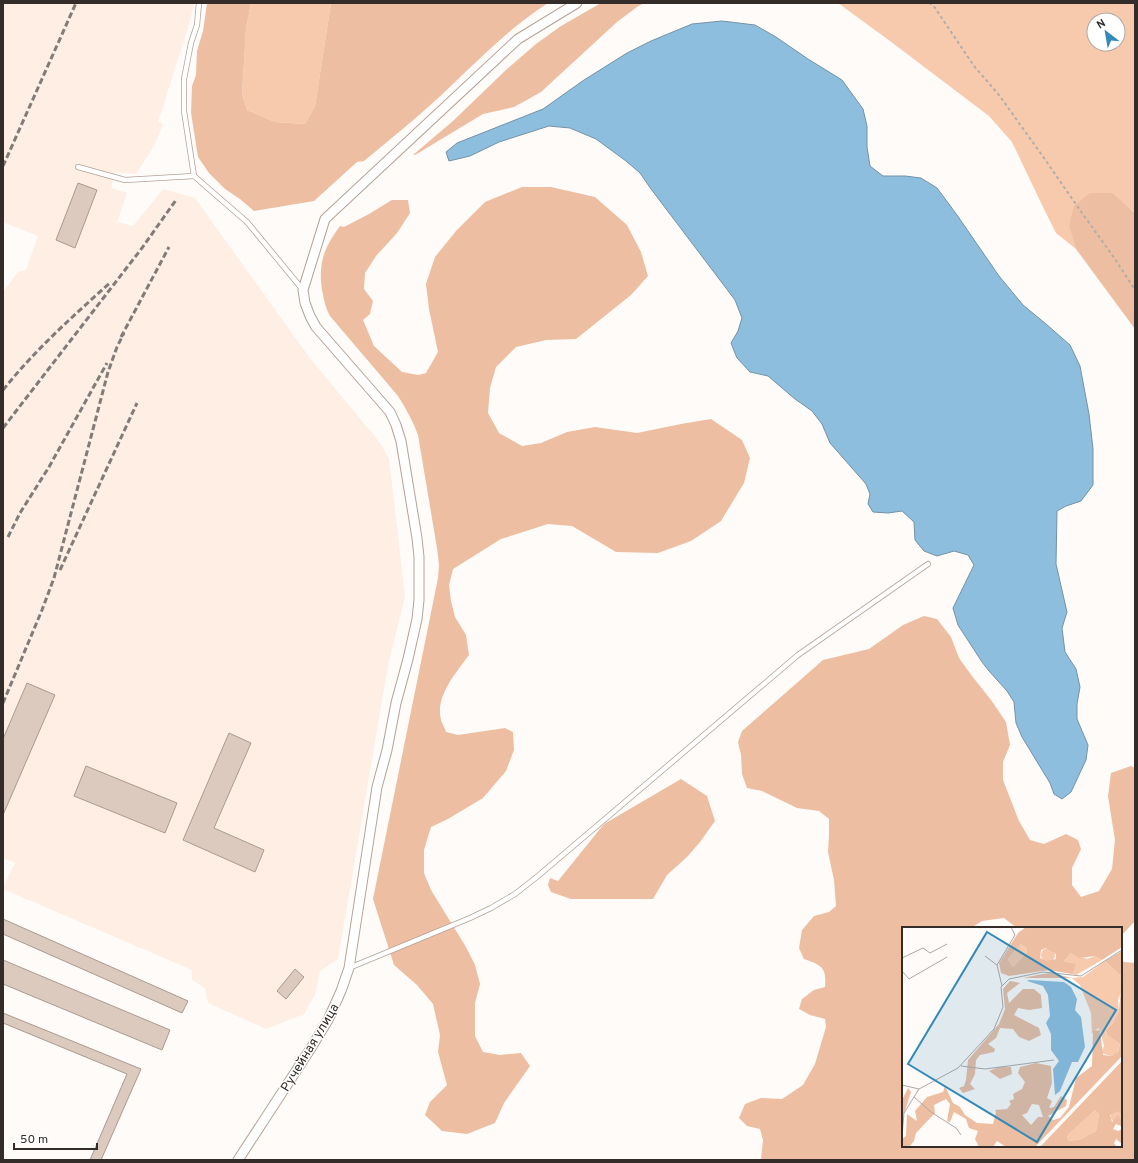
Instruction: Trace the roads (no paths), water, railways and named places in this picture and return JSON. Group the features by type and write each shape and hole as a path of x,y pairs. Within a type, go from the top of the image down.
{"street":[{"path":"303,290 325,219 518,38 577,3"},
{"name":"Ручейная улица","path":"238,1160 311,1048 325,1025 342,991 349,968 377,787 417,619 419,600 419,557 401,441 396,425 390,412 316,327 305,303 303,290"}],"lane":[{"path":"199,3 197,25 191,43 184,79 184,111 194,176 247,222 303,290"},
{"path":"78,167 125,180 194,176"},
{"path":"349,968 470,918 515,894 798,655 928,564"}],"water":[{"path":"722,21 755,25 842,80 863,109 867,126 867,147 870,166 883,176 921,178 937,188 999,276 1023,305 1070,345 1080,366 1089,414 1093,449 1093,485 1081,501 1057,511 1056,564 1067,612 1062,628 1065,652 1076,669 1080,687 1077,704 1077,719 1088,745 1086,760 1071,792 1062,799 1054,794 1050,783 1022,737 1016,723 1014,702 1007,691 982,662 958,625 953,608 974,565 968,555 954,551 937,556 924,551 915,540 914,522 902,511 888,513 873,512 868,504 870,494 866,484 830,443 822,424 812,411 768,376 750,372 737,358 731,343 738,331 742,318 735,300 640,173 596,139 570,128 549,126 499,142 470,156 449,161 446,152 457,143 543,109 584,80 627,53 692,24"}],"railway":[{"path":"3,166 76,3"},
{"path":"3,428 142,248 176,200"},
{"path":"121,337 169,247"},
{"path":"3,390 41,347 111,282"},
{"path":"3,703 54,578 108,372 124,333"},
{"path":"8,537 20,513 49,467 107,363"},
{"path":"60,570 137,403"}]}
